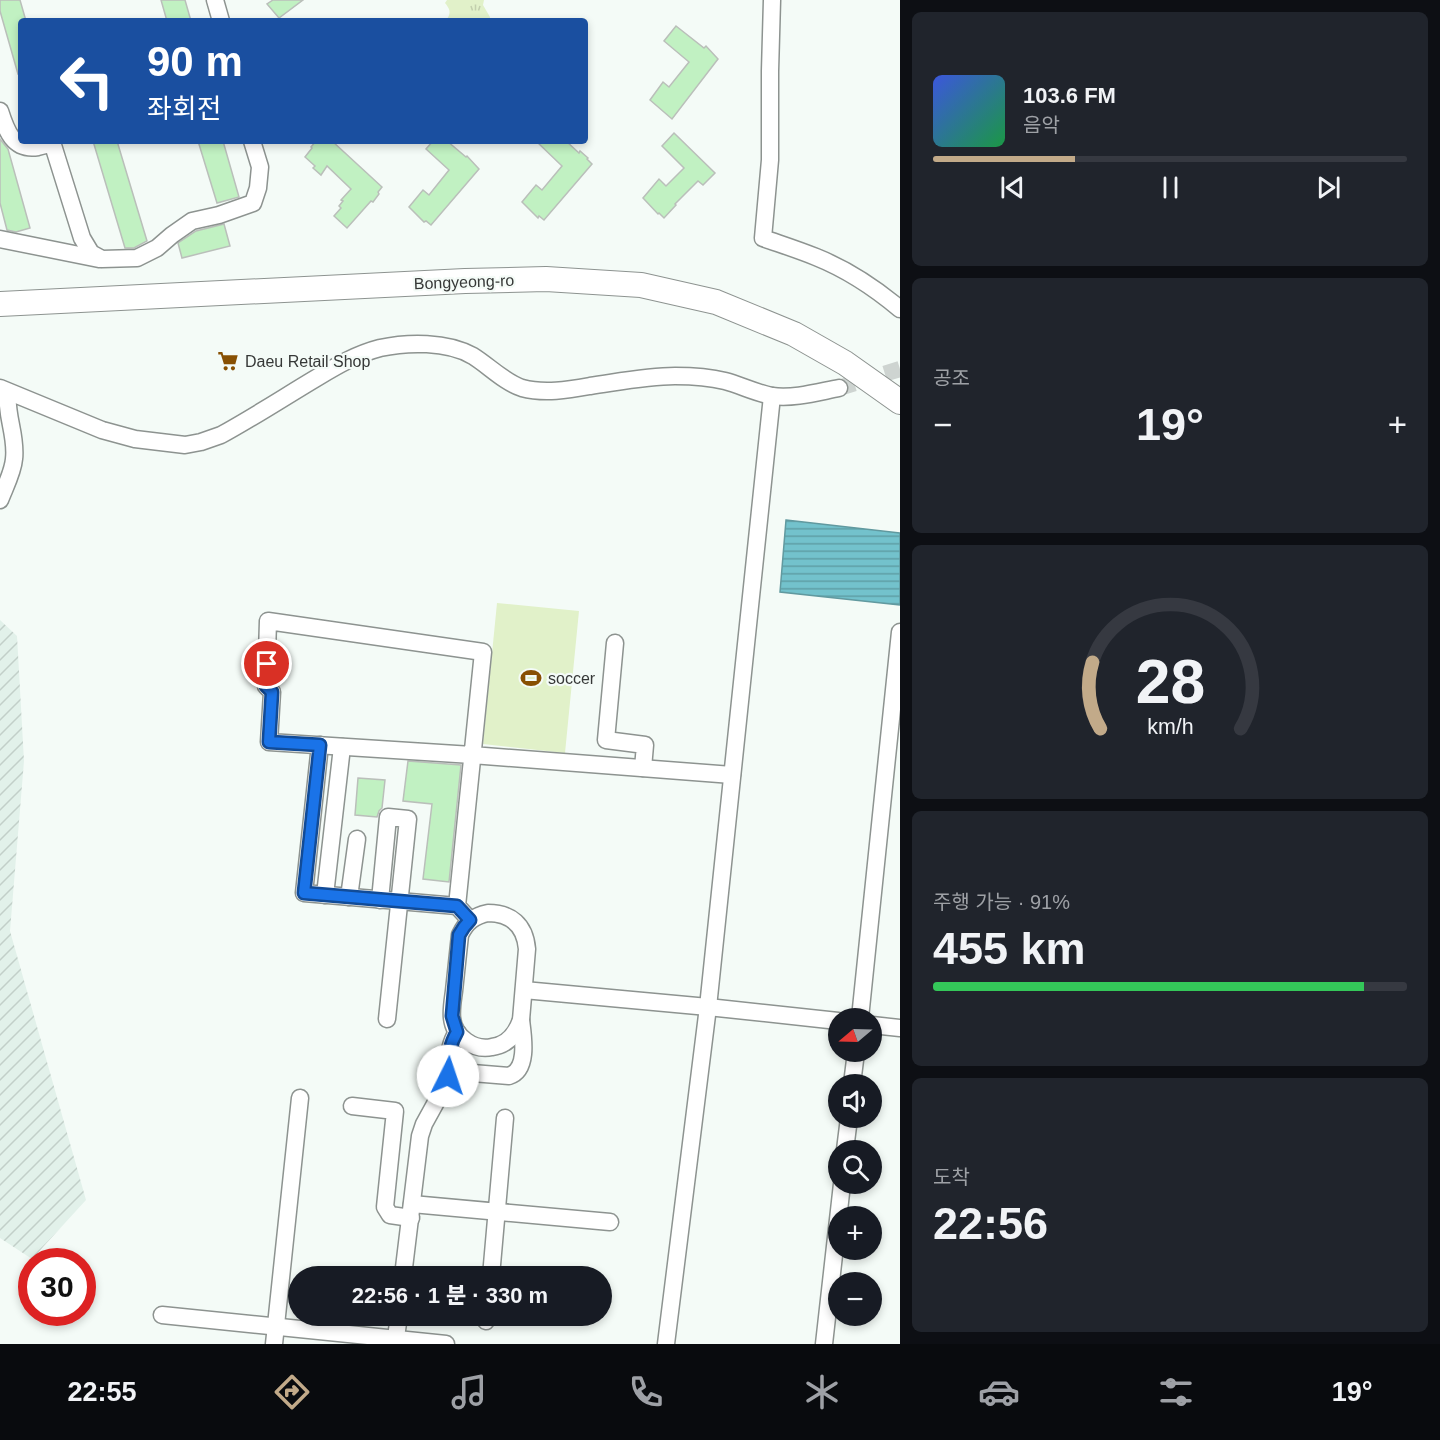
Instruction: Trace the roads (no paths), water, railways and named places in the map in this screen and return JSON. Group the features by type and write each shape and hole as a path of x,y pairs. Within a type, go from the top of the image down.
{"highway":[{"name":"Bongyeong-ro","path":"1,305 465,281 546,279 641,285 716,302 794,334 845,363 900,402"}],"street":[{"path":"214,0 220,18"},
{"path":"772,0 770,160 763,238 817,257 855,277 900,309"},
{"path":"1,121 9,136 18,143"},
{"path":"19,144 37,147 46,144"},
{"path":"53,144 82,238 91,253 102,259"},
{"path":"0,239 102,259 138,258 157,248 172,234 192,221 219,215 253,203 261,167 253,144"},
{"path":"4,390 102,430 135,439 185,445 221,435 351,357 404,345 426,344 447,347 471,355 522,388 551,391 674,376 724,381 772,396 791,396 840,388"},
{"path":"0,500 14,459 4,390"},
{"path":"666,1344 708,1007 772,396"},
{"path":"457,906 472,755 483,652 268,621 266,686 272,692 269,742 472,755 732,775"},
{"path":"861,1008 900,632"},
{"path":"615,643 606,740 645,745 643,768"},
{"path":"320,745 304,893 457,906 470,920"},
{"path":"325,895 342,747"},
{"path":"380,900 388,817 408,819 387,1019"},
{"path":"349,897 357,839"},
{"path":"498,913 512,919 521,927 527,948 524,990 517,1030 504,1043 484,1048 473,1046 457,1032 452,1016 459,935 470,920 478,915 498,913"},
{"path":"524,990 828,1020"},
{"path":"448,1071 509,1076 516,1072 521,1064 523,1041 520,1020"},
{"path":"882,1026 900,1028"},
{"path":"404,1266 420,1136 424,1124 443,1091 448,1076 449,1051 457,1032"},
{"path":"274,1344 300,1098"},
{"path":"352,1106 395,1111 385,1207 390,1215 411,1211 496,1212 610,1222"},
{"path":"491,1266 505,1118"},
{"path":"824,1344 841,1194"},
{"path":"162,1315 395,1341 446,1344"},
{"path":"395,1341 397,1326"}],"water":[{"path":"786,520 900,533 900,605 780,592"}],"tunnel":[{"path":"839,388 900,369"}],"place":[{"name":"Daeu Retail Shop","path":"228,361"},
{"name":"soccer","path":"531,678"}]}
